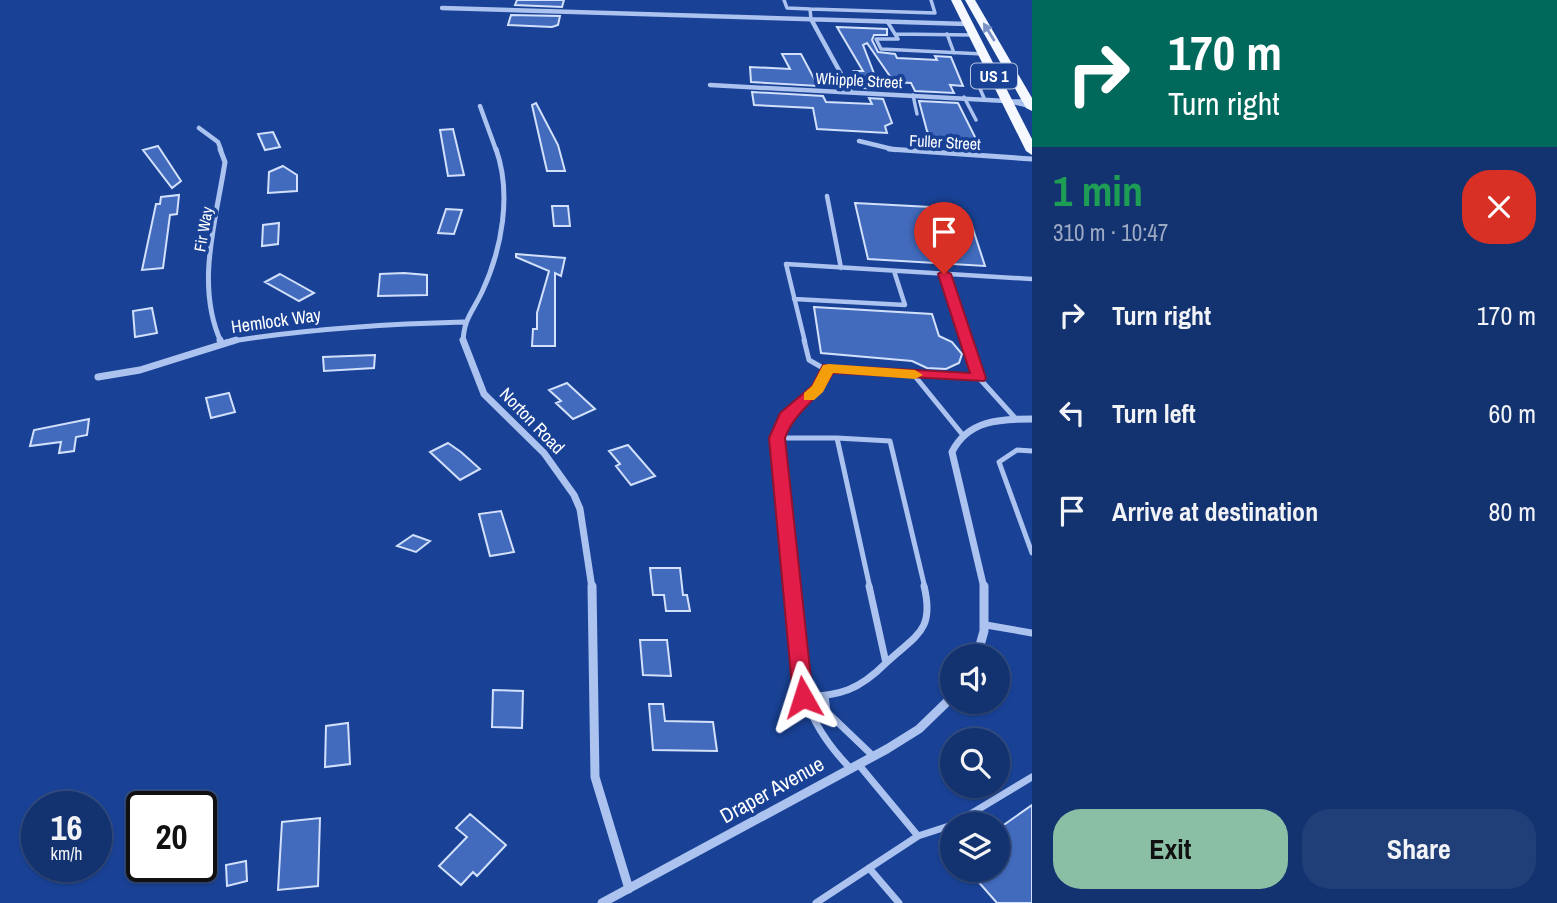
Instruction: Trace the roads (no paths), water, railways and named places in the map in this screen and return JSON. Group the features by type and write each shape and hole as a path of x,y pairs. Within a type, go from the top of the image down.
{"main road":[{"name":"US 1","path":"956,0 1032,151"},
{"name":"US 1","path":"970,0 1031,105"}],"street":[{"path":"442,8 887,21 970,30"},
{"path":"811,19 851,92"},
{"name":"Whipple Street","path":"710,85 1006,101"},
{"path":"464,322 482,292 504,223 501,163 480,106"},
{"name":"Fir Way","path":"199,128 218,142 225,162 206,281 212,323 221,343"},
{"name":"Fuller Street","path":"859,141 904,152 1032,159"},
{"name":"Hemlock Way","path":"98,377 140,370 221,343 285,332 374,324 464,322"},
{"name":"Norton Road","path":"464,322 463,345 484,394 544,453 570,487 580,509 592,579 595,777 629,889"},
{"path":"980,644 986,625 985,592 952,452 962,434 985,422 1032,419"},
{"name":"Draper Avenue","path":"602,903 855,767 919,729 940,709"}],"lane":[{"path":"784,0 788,8 935,13 931,0"},
{"path":"810,9 811,19"},
{"path":"887,21 898,39 876,39 881,49 983,54"},
{"path":"895,34 947,34 970,30"},
{"path":"947,34 954,53"},
{"path":"984,98 975,77 995,78"},
{"path":"913,94 917,114"},
{"path":"964,97 975,120"},
{"path":"1006,101 1031,105"},
{"path":"827,196 841,268"},
{"path":"979,378 829,368 808,360 786,264 1032,279"},
{"path":"794,299 905,305 894,271"},
{"path":"944,274 979,378 1016,419"},
{"path":"829,368 818,389 785,416 777,438 803,697 810,721 820,737 855,767 918,836"},
{"path":"914,375 962,434"},
{"path":"777,438 890,441 930,611 923,629 875,674 837,696 803,697"},
{"path":"837,438 886,663"},
{"path":"1032,451 1017,450 999,462 1032,552"},
{"path":"986,625 1032,633"},
{"path":"825,696 827,712 873,756"},
{"path":"975,812 1032,778"},
{"path":"816,903 918,836 940,829"},
{"path":"869,868 899,903"},
{"path":"827,895 833,903"}]}
